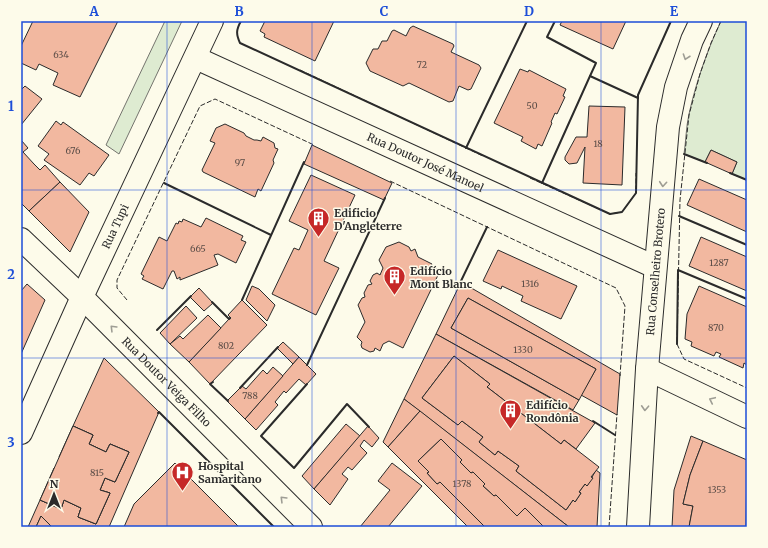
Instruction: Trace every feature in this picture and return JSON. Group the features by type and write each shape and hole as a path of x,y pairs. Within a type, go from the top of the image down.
{"street":[{"name":"Rua Tupi","path":"21,433 82,296 196,58 212,21"},
{"name":"Rua Conselheiro Brotero","path":"638,527 647,370 668,127 676,87 692,40 701,21"},
{"name":"Rua Doutor José Manoel","path":"196,58 655,266"},
{"name":"Rua Doutor Veiga Filho","path":"21,239 82,296 311,527"},
{"path":"647,370 747,417"}],"green space":[{"path":"165,21 182,21 119,154 106,145"},
{"path":"721,21 747,21 747,180 732,174 737,162 711,150 705,162 684,154 688,119 695,90 711,44"}],"building":[{"path":"33,21 118,21 80,97 53,85 58,73 39,64 36,70 21,63 21,46"},
{"path":"265,21 334,21 315,61 264,37 265,34 260,31"},
{"path":"562,21 626,21 613,49 560,25"},
{"path":"413,26 453,44 454,46 451,52 479,65 481,68 471,89 468,90 459,86 453,101 449,102 409,83 403,86 370,71 366,63 373,49 378,49 382,41 387,41 392,31 394,30 406,36 410,28"},
{"path":"520,69 528,72 529,70 566,89 563,96 565,97 557,114 555,113 542,146 538,144 536,149 521,141 523,137 494,123"},
{"path":"25,86 42,99 21,125 21,90"},
{"path":"589,106 625,107 622,185 583,183 585,147 577,163 569,164 565,160 565,157 576,137 587,137"},
{"path":"56,121 61,125 63,122 109,155 94,176 89,173 80,185 44,160 49,154 38,146"},
{"path":"225,124 244,133 246,136 254,140 261,141 263,137 274,143 275,148 278,149 273,160 274,163 261,191 258,189 255,197 203,172 202,170 215,143 210,141 216,128"},
{"path":"21,140 28,148 23,152 34,164 40,170 45,165 60,182 29,211 21,203"},
{"path":"312,145 392,183 384,200 304,164"},
{"path":"711,150 737,162 732,174 705,162"},
{"name":"Edificio D'Angleterre","path":"311,175 355,195 324,261 339,268 316,315 272,294 294,248 299,250 308,230 289,221"},
{"path":"699,179 747,200 747,232 687,205"},
{"path":"60,182 89,212 70,252 29,211"},
{"path":"206,218 243,236 241,240 246,242 236,263 218,254 214,255 218,265 180,280 180,277 177,279 174,271 172,271 163,289 142,279 144,276 141,274 159,237 167,241 176,223 178,224 179,221 182,222 183,219 201,227"},
{"path":"701,237 747,257 747,291 689,266"},
{"name":"Edifício Mont Blanc","path":"399,242 409,247 411,251 415,249 418,257 432,264 431,266 437,268 439,273 403,348 389,341 383,344 380,351 375,348 374,351 370,352 362,348 362,342 357,337 365,322 358,305 362,298 365,297 364,293 368,285 372,284 370,281 373,275 377,273 380,275 383,268 379,260 386,247"},
{"path":"498,250 577,286 561,319 521,301 523,296 502,286 501,289 483,281"},
{"path":"461,282 620,374 617,415 581,395 596,369 468,298 451,328 579,400 573,410 436,334"},
{"path":"27,284 45,300 21,354 21,291"},
{"path":"252,286 259,289 275,305 267,321 246,300"},
{"path":"699,286 747,307 747,365 744,363 743,368 719,357 721,354 716,352 714,356 691,346 692,342 685,339 687,314"},
{"path":"199,288 213,303 204,311 190,297"},
{"path":"468,298 596,369 579,400 451,328"},
{"path":"242,300 267,325 210,384 189,362 231,318 228,315"},
{"path":"186,306 197,318 170,344 160,333"},
{"path":"208,315 221,328 189,362 170,344 180,336 183,339"},
{"path":"436,334 595,423 576,449 564,440 561,444 487,387 490,384 454,356 422,398 458,425 462,421 483,437 479,442 495,455 498,451 519,466 516,471 566,510 573,500 575,502 581,493 579,492 585,484 587,486 596,470 600,473 597,527 569,527 404,399"},
{"path":"283,342 299,357 293,364 277,348"},
{"name":"Edifício Rondônia","path":"454,356 490,384 487,387 561,444 564,440 599,467 591,477 593,478 587,486 585,484 579,492 581,493 575,502 573,500 566,510 516,471 519,466 498,451 495,455 479,442 483,437 462,421 458,425 422,398"},
{"path":"299,357 316,374 306,385 299,379 286,393 284,391 275,402 278,405 256,430 245,419"},
{"path":"104,358 159,412 109,527 52,527 41,516 36,527 28,527 40,500 61,509 64,500 81,508 78,517 96,524 110,493 100,490 105,478 115,482 129,452 110,444 106,452 89,444 93,435 73,426"},
{"path":"273,367 283,376 245,419 227,401 242,386 246,389 263,370 267,374"},
{"path":"404,399 420,411 388,447 383,442"},
{"path":"420,411 569,527 541,527 543,526 525,508 517,516 496,495 494,496 483,486 485,484 460,462 462,460 441,439 418,461 429,472 427,473 437,484 440,482 485,527 468,527 388,447"},
{"path":"346,424 360,436 314,489 302,476"},
{"path":"73,426 93,435 89,444 106,452 110,444 129,452 115,482 105,478 100,490 110,493 96,524 78,517 81,508 64,500 61,509 40,500 54,468 72,476 77,465 59,457"},
{"path":"73,426 93,435 89,444 106,452 110,444 129,452 115,482 105,478 100,490 110,493 96,524 78,517 81,508 64,500 61,509 40,500"},
{"path":"368,426 379,438 372,447 364,440 360,446 367,453 352,470 348,467 342,474 348,479 330,505 314,489"},
{"path":"691,436 703,441 690,475 683,504 693,506 689,527 672,527 674,490"},
{"path":"441,439 462,460 460,462 485,484 483,486 494,496 496,495 517,516 525,508 543,526 485,527 440,482 437,484 427,473 429,472 418,461"},
{"path":"703,441 747,460 746,527 689,527 693,506 683,504 690,475"},
{"path":"175,463 239,527 124,527 134,504"},
{"path":"392,463 422,486 388,527 360,527 390,490 378,481"},
{"path":"41,516 52,527 36,527"}],"fence":[{"path":"721,21 700,74 689,115 680,200 677,344 684,359 747,388"},
{"path":"300,70 483,156"},
{"path":"127,300 117,288 117,280 200,106 215,99 314,145"},
{"path":"530,178 610,214 622,212 636,193 636,173"},
{"path":"390,181 616,288 625,306 620,376"},
{"path":"609,527 617,414"}],"wall":[{"path":"241,21 237,32 240,43 610,214 622,212 636,193 638,95 671,21"},
{"path":"466,148 527,21"},
{"path":"555,21 547,37 596,63 590,76"},
{"path":"542,183 590,76 638,98"},
{"path":"684,154 707,163"},
{"path":"242,300 304,162"},
{"path":"730,173 747,180"},
{"path":"164,183 271,235"},
{"path":"307,365 385,198"},
{"path":"679,216 747,245"},
{"path":"460,283 487,227"},
{"path":"677,344 678,270 747,299"},
{"path":"157,330 191,296"},
{"path":"212,302 229,319 230,318"},
{"path":"240,388 278,347"},
{"path":"213,382 210,384 228,401"},
{"path":"307,384 261,436 294,468 347,404 369,427"},
{"path":"158,413 159,412 274,527"},
{"path":"593,421 615,435"}],"place":[{"name":"Edificio D'Angleterre","path":"319,238"},
{"name":"Edifício Mont Blanc","path":"395,296"},
{"name":"Edifício Rondônia","path":"510,430"},
{"name":"Hospital Samaritano","path":"182,492"}]}
